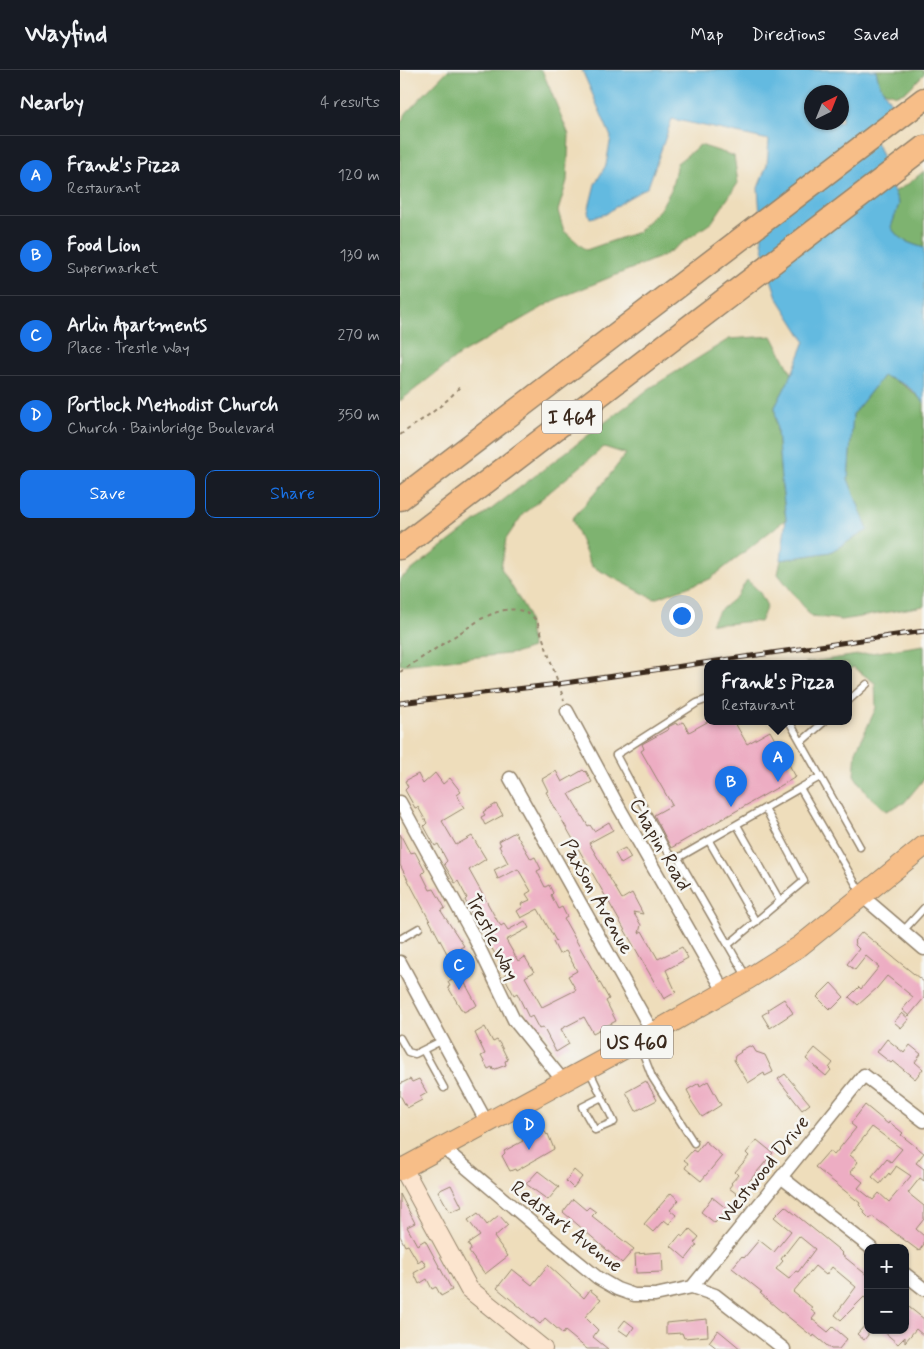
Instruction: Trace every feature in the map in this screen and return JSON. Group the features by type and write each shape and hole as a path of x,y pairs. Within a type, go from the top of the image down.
{"highway":[{"name":"I 464","path":"400,499 924,99"},
{"name":"I 464","path":"400,548 916,153"}],"main road":[{"name":"US 460","path":"402,1169 646,1037 748,979 800,946 923,844"}],"street":[{"name":"Chapin Road","path":"567,711 621,812 725,993"},
{"name":"Paxson Avenue","path":"510,778 646,1037"},
{"name":"Trestle Way","path":"400,802 473,935 514,1020 564,1082"},
{"path":"862,896 924,949"},
{"path":"400,962 487,1123"},
{"name":"Westwood Drive","path":"692,1287 864,1075 924,1121"},
{"name":"Redstart Avenue","path":"442,1147 585,1267 617,1289 634,1295 648,1295 673,1292 692,1287"},
{"path":"402,1169 469,1288 543,1349"},
{"path":"781,1177 867,1244"},
{"path":"909,1277 924,1289"},
{"path":"692,1287 715,1295 784,1349"}],"lane":[{"path":"852,697 867,684"},
{"path":"704,700 697,703 616,755 670,854 678,858 748,979"},
{"path":"791,725 860,847"},
{"path":"801,742 820,725"},
{"path":"678,858 820,777"},
{"path":"800,788 862,896"},
{"path":"728,945 804,881 765,808"},
{"path":"736,825 780,901"},
{"path":"709,840 756,922"},
{"path":"903,931 924,908"},
{"path":"400,939 419,928"},
{"path":"646,1037 652,1077 694,1143"},
{"path":"400,1038 408,1052 415,1054 443,1040"},
{"path":"423,1050 444,1088"},
{"path":"588,1068 602,1097 614,1122 595,1130 582,1107 602,1097"}],"path":[{"path":"400,435 437,408 462,385"},
{"path":"400,672 495,612 509,608 520,610 531,614 537,621 567,711"}],"green space":[{"path":"448,70 542,70 569,135 567,181 558,211 564,231 586,250 638,232 660,209 671,190 677,163 700,145 734,156 738,183 712,222 665,255 557,299 459,355 400,401 400,124 407,112"},
{"path":"876,70 924,70 924,74 908,90 897,95 884,91 879,83"},
{"path":"924,171 924,248 901,238 891,227 899,204 894,192"},
{"path":"772,336 792,374 775,407 786,519 710,579 654,599 591,566 572,519 626,454 604,447 523,514 506,539 501,568 527,612 532,648 517,653 400,665 400,579 650,388 729,339"},
{"path":"883,376 906,387 924,403 924,606 842,620 811,616 778,574 781,560 830,552 868,530 848,479 853,414"},
{"path":"747,580 759,591 767,606 760,622 711,623 718,612 736,597"},
{"path":"924,645 924,779 904,803 886,811 866,793 854,775 856,751 876,708 875,683 852,668 852,660 825,660"}],"water":[{"path":"582,70 876,70 879,83 894,108 875,140 899,204 891,227 901,238 924,248 924,403 906,386 883,376 853,414 848,479 868,530 830,552 781,560 786,519 775,407 792,374 805,341 777,297 767,267 762,241 758,188 767,165 769,140 672,119 648,187 625,200 606,214 590,218 588,212 595,184 606,165 611,137"}],"building":[{"path":"683,722 689,732 704,724 736,725 747,744 770,731 796,777 671,848 654,815 672,805 641,751 644,749 642,744 676,723 677,725"},
{"path":"583,770 586,771 592,782 569,794 588,826 590,825 594,831 609,822 613,830 589,843 622,899 632,893 643,914 633,912 641,925 639,933 642,931 658,959 682,947 688,958 666,970 676,992 664,999 546,792 548,791 542,779 556,771 562,782"},
{"path":"435,773 443,784 450,778 461,792 457,795 464,808 442,821 456,845 472,836 486,859 469,870 498,922 501,926 504,924 508,930 525,921 529,928 506,940 518,961 525,957 534,972 525,977 542,1007 576,990 568,976 577,971 566,951 559,954 553,942 556,941 538,909 521,918 517,911 523,907 521,904 530,900 526,894 531,891 518,869 498,879 494,870 508,863 499,846 501,845 499,841 515,832 531,859 535,857 541,869 537,871 545,887 549,885 553,893 551,895 558,909 562,907 567,917 564,919 609,999 606,1001 616,1021 593,1033 584,1017 561,1029 569,1044 556,1052 543,1027 539,1029 532,1016 529,1018 517,993 514,995 504,976 507,974 485,937 488,935 479,918 475,920 458,881 455,883 444,864 447,861 438,844 435,846 424,826 427,823 418,807 415,808 405,790 408,787 405,781 418,774 423,784"},
{"path":"496,804 503,815 485,825 481,817 485,815 483,812"},
{"path":"400,834 410,853 415,852 425,871 422,874 430,890 434,889 445,908 441,911 464,946 460,948 464,954 451,961 400,865"},
{"path":"625,848 631,858 621,864 615,853"},
{"path":"862,932 924,982 924,998 909,1016 902,1010 913,997 887,976 858,1005 849,997 859,987 861,989 879,967 866,956 855,970 847,964 859,949 854,941"},
{"path":"461,976 477,1005 464,1012 448,987 450,986 448,982"},
{"path":"831,983 844,997 832,1009 831,1007 829,1009 817,997"},
{"path":"784,999 793,1013 770,1028 762,1015"},
{"path":"902,1013 909,1019 901,1028 894,1022"},
{"path":"485,1027 493,1042 497,1040 500,1044 508,1060 505,1061 506,1065 493,1070 492,1067 488,1069 481,1056 485,1054 475,1033"},
{"path":"887,1039 904,1053 910,1045 921,1054 915,1062 923,1069 915,1079 893,1061 891,1063 877,1052"},
{"path":"749,1046 753,1047 756,1052 765,1055 773,1072 765,1076 764,1073 748,1083 734,1060 740,1051"},
{"path":"815,1048 833,1063 829,1068 831,1070 826,1076 806,1059"},
{"path":"785,1074 810,1104 802,1110 778,1079"},
{"path":"410,1079 412,1082 419,1079 427,1093 420,1097 422,1100 407,1108 400,1095 400,1084"},
{"path":"646,1081 657,1100 636,1111 626,1092"},
{"path":"708,1081 721,1105 702,1117 690,1099 687,1090 699,1083 700,1086"},
{"path":"865,1105 888,1124 889,1122 903,1133 901,1135 924,1153 916,1163 924,1169 924,1181 920,1178 908,1193 924,1206 924,1219 916,1229 924,1236 924,1244 919,1251 872,1216 870,1219 859,1205 860,1203 815,1167 829,1151 834,1155 856,1128 851,1124","holes":["872,1127 902,1149 891,1162 887,1159 872,1177 880,1184 896,1166 911,1176 889,1202 879,1193 873,1200 858,1188 863,1182 850,1172 858,1162 850,1155"]},
{"path":"542,1127 548,1134 554,1149 516,1171 515,1169 510,1171 502,1156 505,1153 504,1151 523,1141 522,1138"},
{"path":"757,1140 773,1153 737,1194 729,1188 738,1175 735,1172 749,1156 746,1153"},
{"path":"705,1141 722,1156 701,1181 685,1168 688,1163 684,1160 693,1150 696,1152"},
{"path":"574,1170 582,1177 573,1188 566,1181"},
{"path":"538,1171 559,1187 548,1200 526,1184"},
{"path":"451,1185 462,1207 450,1212 438,1191"},
{"path":"671,1193 679,1200 670,1210 676,1215 669,1224 664,1220 653,1232 644,1224"},
{"path":"400,1194 415,1223 407,1227 417,1245 425,1240 452,1290 441,1296 436,1287 432,1289 427,1279 419,1284 414,1273 426,1266 422,1259 418,1262 408,1245 405,1246 400,1236"},
{"path":"712,1197 727,1209 715,1223 701,1212"},
{"path":"573,1199 586,1210 589,1207 596,1212 592,1216 634,1249 622,1263 563,1212"},
{"path":"785,1206 864,1273 864,1297 841,1320 835,1315 856,1287 832,1267 826,1275 815,1266 793,1292 813,1308 811,1310 816,1314 812,1319 828,1332 833,1327 847,1339 839,1349 831,1349 814,1335 813,1337 732,1268 742,1256 744,1258 759,1240 774,1252 791,1231 774,1217","holes":["799,1236 815,1249 798,1272 796,1271 789,1279 776,1269 783,1261 781,1259"]},
{"path":"478,1213 487,1225 499,1215 508,1225 494,1237 508,1256 485,1274 469,1252 471,1249 468,1244 480,1236 468,1220"},
{"path":"690,1229 699,1237 694,1243 697,1245 686,1259 671,1246 680,1235 683,1237"},
{"path":"662,1252 663,1272 636,1273 635,1254"},
{"path":"548,1265 584,1298 590,1290 601,1299 585,1317 598,1330 593,1337 608,1349 587,1349 565,1331 563,1334 545,1318 540,1324 497,1288 512,1269 532,1285"},
{"path":"909,1307 924,1319 924,1336 916,1329 905,1342 905,1337 898,1344 887,1334 909,1334"},
{"path":"707,1319 708,1336 684,1338 682,1333 666,1334 666,1323"},
{"path":"625,1320 634,1327 628,1336 618,1329"},
{"path":"864,1326 864,1334 868,1335 864,1340 857,1334"},
{"path":"718,1330 741,1349 718,1349 709,1342"}],"railway":[{"path":"724,660 924,631"},
{"path":"400,703 558,684 704,663"}],"place":[{"name":"Frank's Pizza","path":"778,782"},
{"name":"Food Lion","path":"731,807"},
{"name":"Arlin Apartments","path":"459,990"},
{"name":"Portlock Methodist Church","path":"529,1150"}]}
